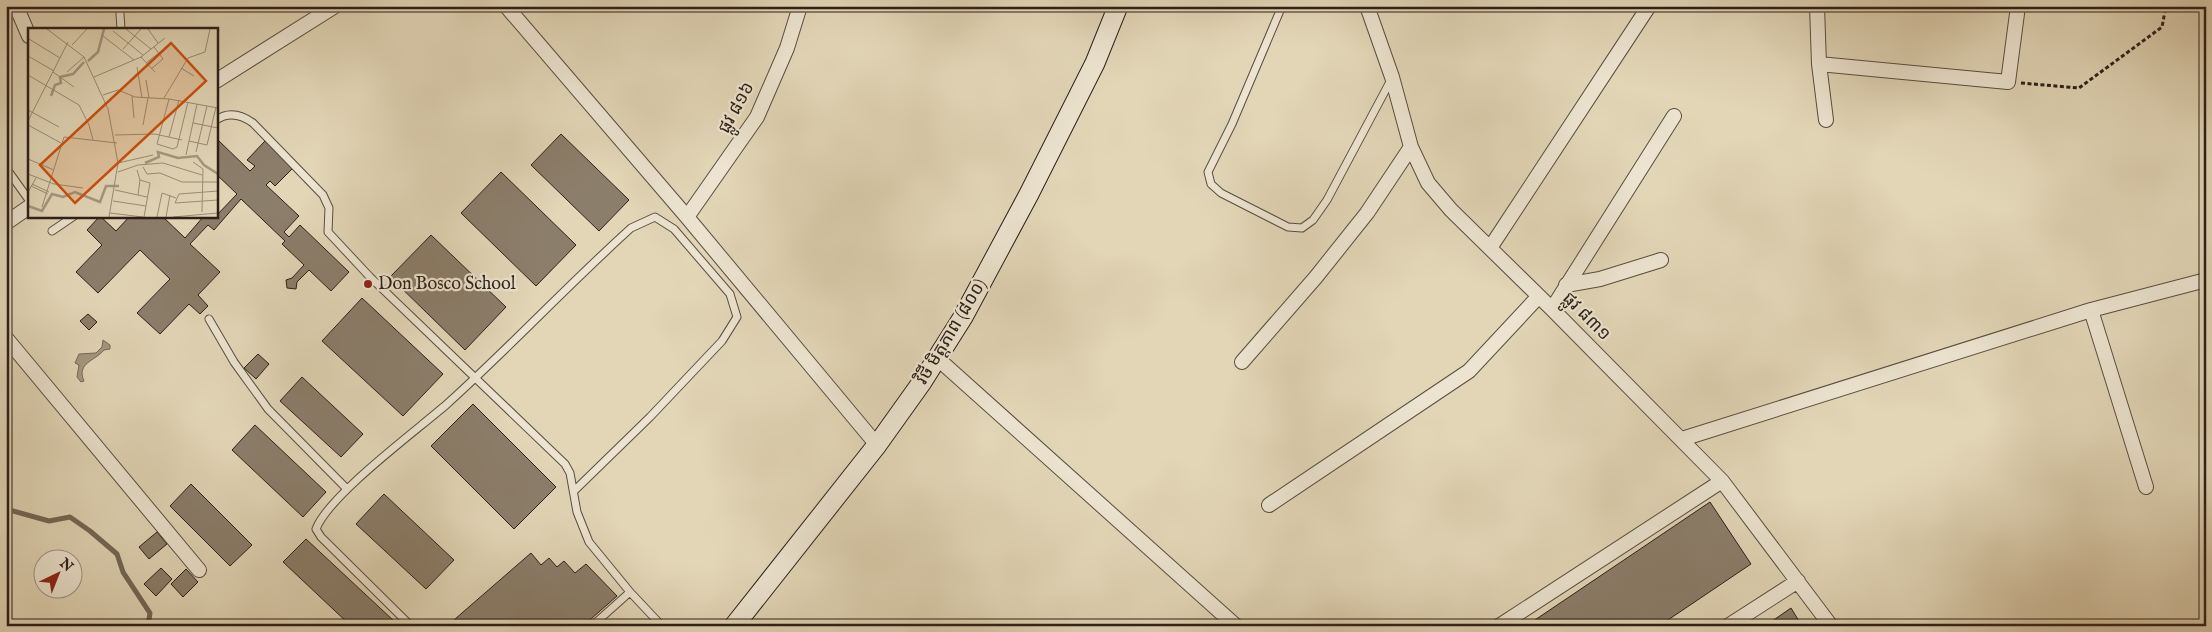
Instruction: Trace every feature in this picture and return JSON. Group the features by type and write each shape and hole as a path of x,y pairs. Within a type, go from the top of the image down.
{"main road":[{"name":"វិថី មិត្តភាព (៨០០)","path":"734,626 877,445 964,317 1095,63 1118,6"}],"street":[{"path":"16,6 28,34"},
{"path":"218,80 335,6"},
{"path":"506,6 687,217 877,445"},
{"name":"ផ្លូវ ៨១៦","path":"687,217 758,117 787,48 800,6"},
{"name":"ផ្លូវ ៨៣១","path":"1366,6 1392,77 1411,147 1428,183 1451,210 1552,308 1722,481 1831,626"},
{"path":"1490,248 1649,6"},
{"path":"1817,6 1819,64 1826,120"},
{"path":"1819,64 2008,82 2018,6"},
{"path":"1552,308 1674,116"},
{"path":"1242,362 1316,277 1367,213 1411,147"},
{"path":"6,223 28,208"},
{"path":"1566,285 1600,279 1662,260"},
{"path":"1682,439 2091,310 2206,280"},
{"path":"1269,506 1469,371 1539,296"},
{"path":"2091,310 2146,487"},
{"path":"6,338 199,570"},
{"path":"937,358 1236,626"},
{"path":"1499,626 1722,481"},
{"path":"1728,626 1798,581"}],"lane":[{"path":"1282,6 1232,124 1208,172 1212,184 1221,193 1288,226 1302,228 1313,220 1327,200 1392,77"},
{"path":"120,14 121,28"},
{"path":"218,119 241,114 253,123 323,195 329,208 328,232 370,277 566,464 583,531 630,592 662,626"},
{"path":"6,168 28,199"},
{"path":"411,626 321,537 316,529 319,521 347,489 474,378 631,228 655,217 674,229 730,294 737,317 722,342 650,417 574,491"},
{"path":"52,231 71,218"},
{"path":"209,319 242,375 268,409 347,489"},
{"path":"592,626 630,592"}],"path":[{"path":"2008,82 2079,88 2162,27 2166,6"}],"shaded area":[{"path":"103,340 110,345 110,349 104,350 84,366 82,375 84,381 81,382 77,377 79,365 75,363 79,354 96,353 102,347"}],"building":[{"path":"561,134 629,200 599,231 531,165"},
{"path":"218,140 250,171 255,166 247,160 265,141 293,168 275,186 270,181 266,185 299,216 284,232 289,237 300,225 349,272 331,291 309,270 297,282 296,289 287,288 286,280 292,278 304,265 282,244 285,241 241,199 214,230 208,225 190,244 220,272 198,295 208,306 200,314 189,304 160,334 137,313 170,279 140,250 98,293 76,272 102,245 87,230 98,218 102,218 116,231 128,218 164,218 185,238 202,218 218,218 218,214 237,194 218,176"},
{"path":"501,172 576,245 536,286 461,213"},
{"path":"431,235 506,307 465,350 390,277"},
{"path":"362,298 443,374 403,416 322,341"},
{"path":"88,314 97,322 89,330 80,321"},
{"path":"258,354 269,364 256,379 244,368"},
{"path":"302,377 363,434 341,457 280,401"},
{"path":"473,404 556,487 514,529 431,446"},
{"path":"255,425 326,492 303,517 232,450"},
{"path":"191,484 252,545 230,566 170,506"},
{"path":"384,494 454,560 426,589 356,524"},
{"path":"1710,502 1751,564 1659,626 1526,626"},
{"path":"157,532 167,544 149,559 139,547"},
{"path":"306,539 394,621 390,626 351,626 283,562"},
{"path":"531,553 541,565 549,558 557,567 564,561 575,573 586,564 617,596 583,626 447,626"},
{"path":"161,568 172,579 156,596 144,584"},
{"path":"186,569 198,582 183,597 171,584"},
{"path":"1791,608 1802,626 1765,626"}],"waterway":[{"path":"6,509 49,521 70,517 90,531 117,554 123,572 150,613 148,626"}],"place":[{"name":"Don Bosco School","path":"368,284"}]}
